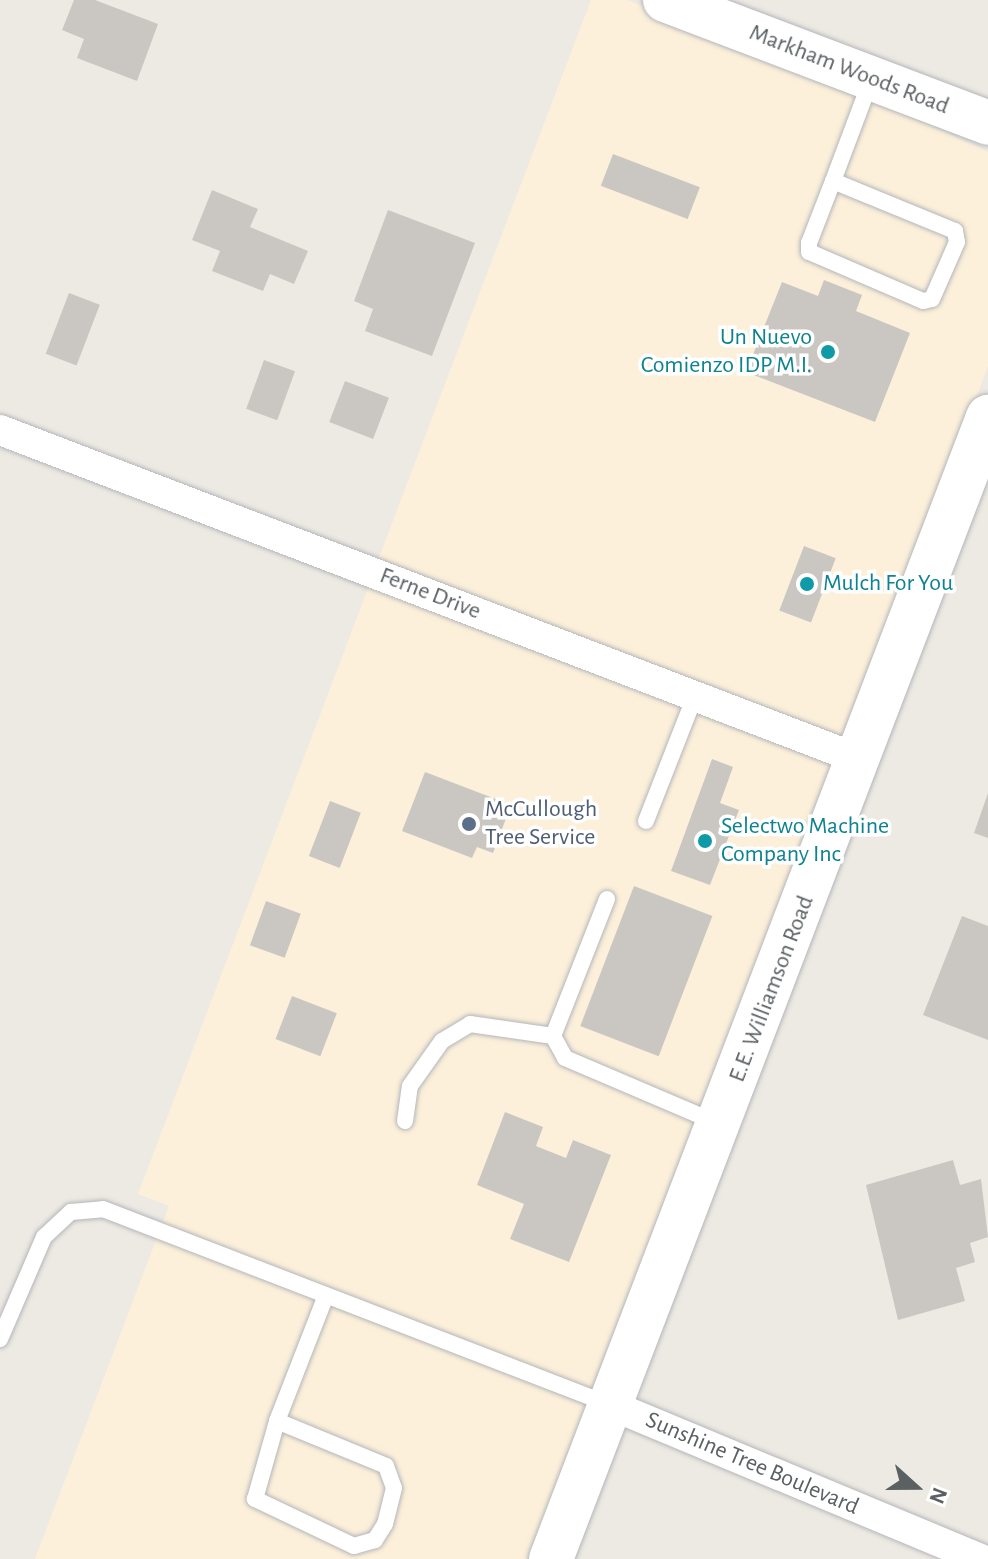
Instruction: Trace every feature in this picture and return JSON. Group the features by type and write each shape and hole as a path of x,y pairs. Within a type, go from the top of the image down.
{"street":[{"name":"Markham Woods Road","path":"665,0 988,123"},
{"name":"E.E. Williamson Road","path":"551,1559 613,1406 988,417"},
{"name":"Ferne Drive","path":"0,430 859,759"},
{"name":"Sunshine Tree Boulevard","path":"613,1406 980,1559"}],"lane":[{"path":"833,181 955,231 957,242 932,299 923,301 809,252 833,181 871,79"},
{"path":"646,821 695,696"},
{"path":"553,1036 607,899"},
{"path":"405,1121 410,1086 442,1041 470,1024 553,1036"},
{"path":"553,1036 565,1058 720,1124"},
{"path":"0,1339 44,1237 71,1212 103,1209 613,1406"},
{"path":"277,1421 386,1466 394,1488 385,1524 375,1540 354,1546 255,1499 277,1421 326,1295"}],"shaded area":[{"path":"591,0 627,0 796,64 988,152 988,366 849,740 378,560"},
{"path":"369,586 840,766 534,1559 35,1559 169,1206 138,1194"}],"building":[{"path":"74,0 95,0 158,24 137,81 77,58 84,39 62,30"},
{"path":"613,154 700,187 688,219 601,186"},
{"path":"212,190 258,209 250,227 308,251 294,284 270,274 263,291 212,271 220,251 192,240"},
{"path":"388,210 475,243 432,356 365,331 373,309 354,301"},
{"name":"Un Nuevo Comienzo IDP M.I.","path":"824,280 862,295 856,311 910,333 875,422 746,372 782,282 818,296"},
{"path":"69,293 100,305 77,366 46,354"},
{"path":"264,360 295,371 277,420 246,409"},
{"path":"345,381 389,398 373,439 329,422"},
{"name":"Mulch For You","path":"804,546 836,558 811,623 779,610"},
{"name":"Selectwo Machine Company Inc","path":"712,759 733,767 720,803 739,810 710,885 671,871"},
{"path":"425,772 511,805 493,853 477,847 472,858 402,831"},
{"path":"988,793 988,838 974,833"},
{"path":"330,801 361,813 340,868 309,856"},
{"path":"634,886 712,916 659,1056 580,1026"},
{"path":"266,901 301,914 285,958 250,945"},
{"path":"962,916 988,926 988,1040 923,1015"},
{"path":"292,996 337,1013 320,1056 276,1039"},
{"path":"505,1112 543,1127 536,1146 566,1158 573,1140 611,1155 569,1262 510,1239 524,1204 477,1185"},
{"path":"953,1160 960,1185 981,1179 988,1237 970,1243 975,1262 956,1268 965,1301 898,1320 866,1185"}],"place":[{"name":"Un Nuevo Comienzo IDP M.I.","path":"828,352"},
{"name":"Mulch For You","path":"807,584"},
{"name":"McCullough Tree Service","path":"469,824"},
{"name":"Selectwo Machine Company Inc","path":"705,841"}]}
